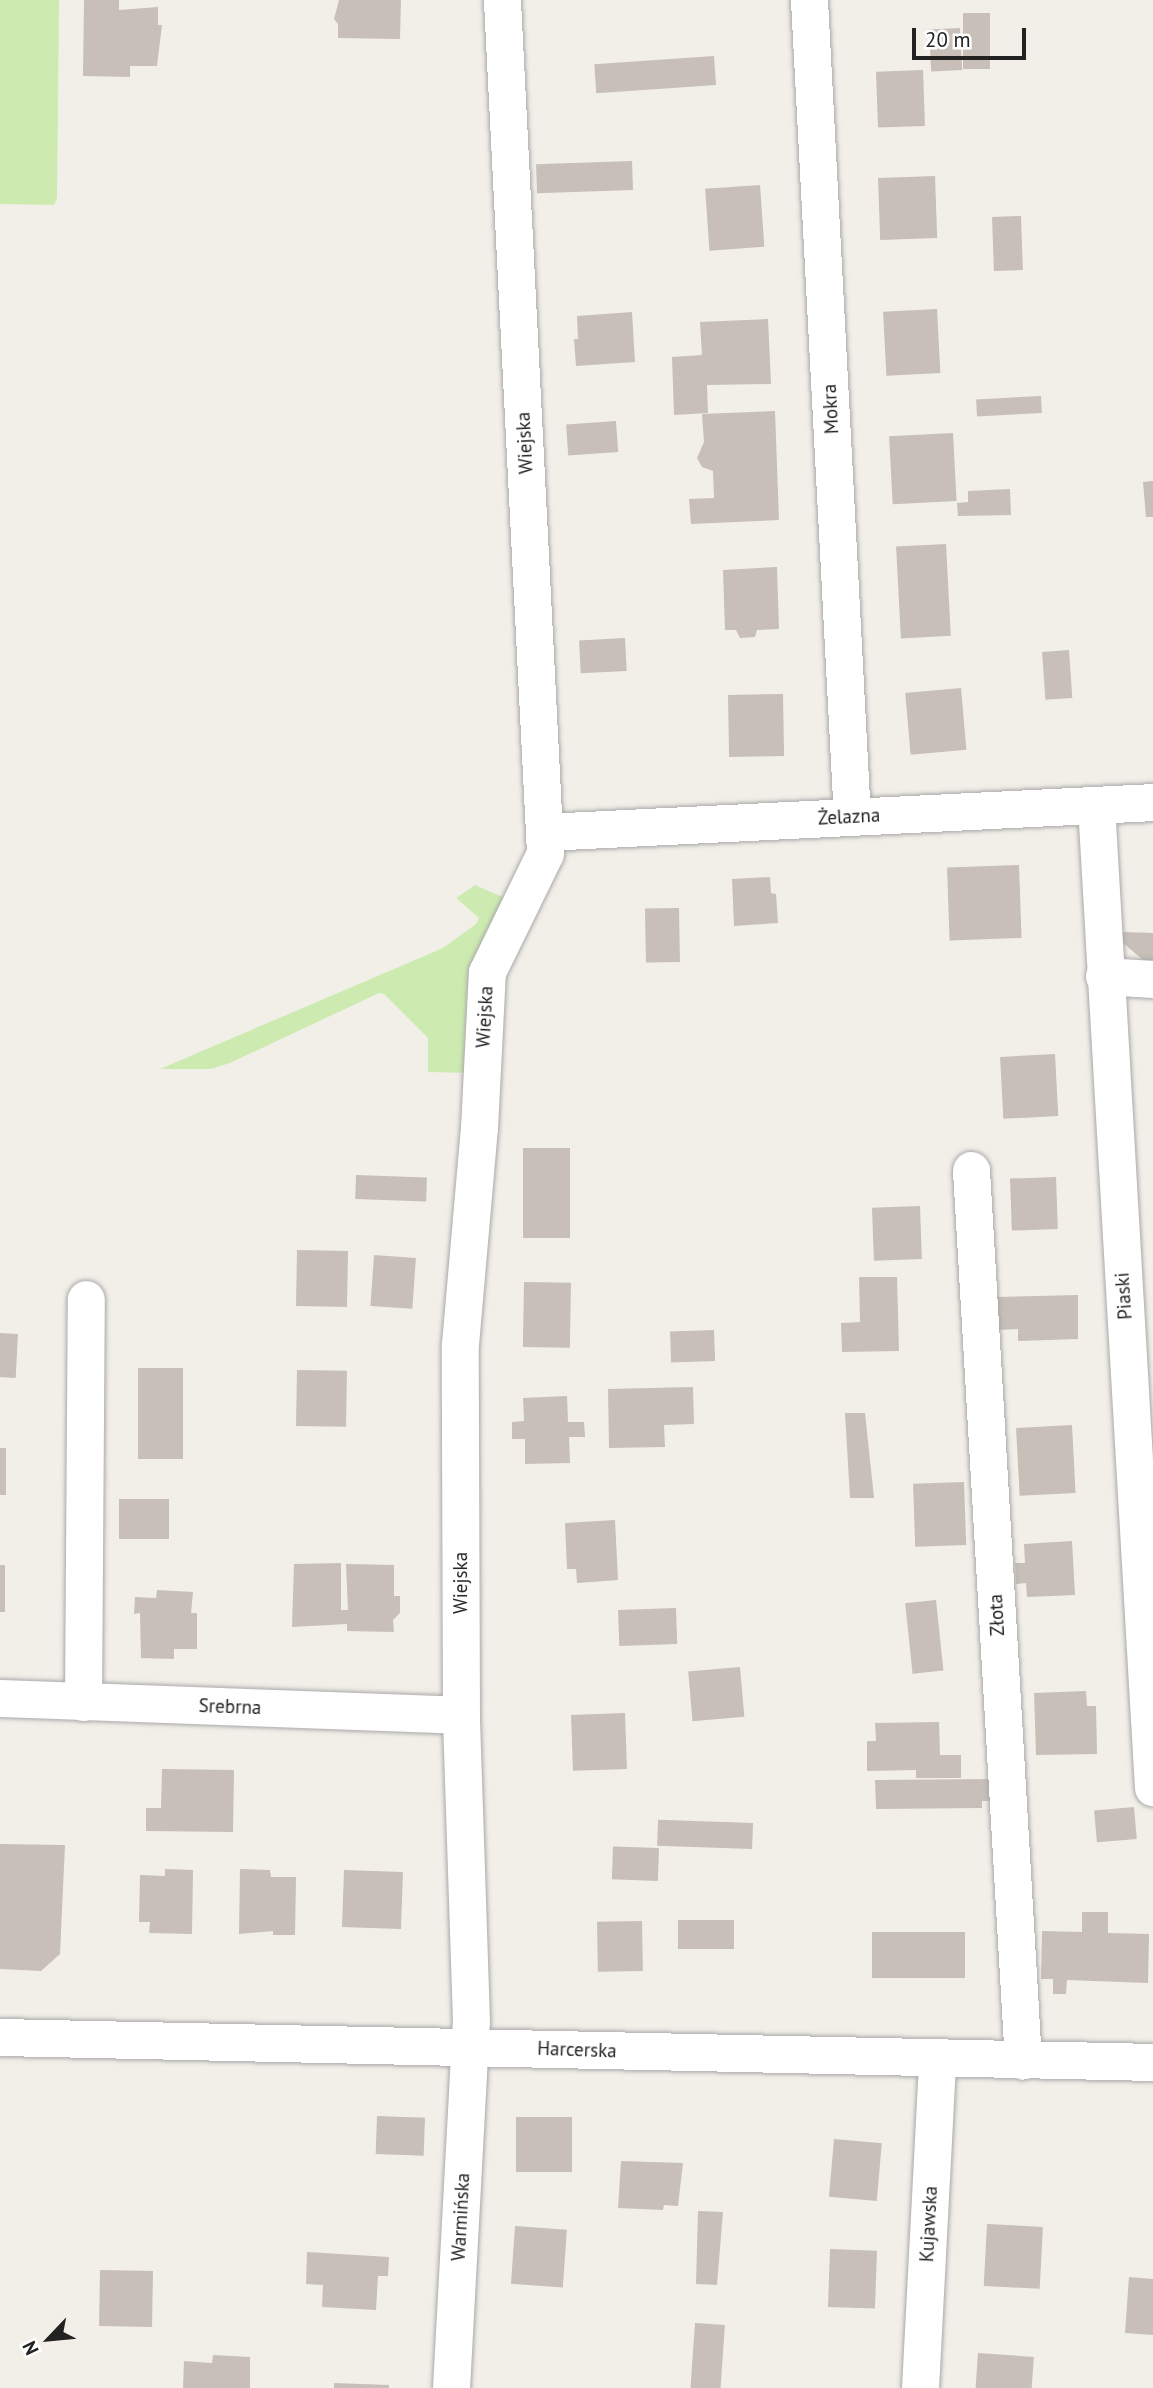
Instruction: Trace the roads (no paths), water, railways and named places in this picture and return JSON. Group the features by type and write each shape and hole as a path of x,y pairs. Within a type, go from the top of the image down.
{"street":[{"name":"Wiejska","path":"471,2047 461,1715 460,1344 479,1128 487,972 539,871 545,853 502,0"},
{"name":"Mokra","path":"809,0 852,817"},
{"name":"Żelazna","path":"545,832 1153,802"},
{"name":"Piaski","path":"1096,805 1153,1787"},
{"path":"1104,976 1153,979"},
{"name":"Złota","path":"971,1170 1023,2060"},
{"path":"83,1702 86,1299"},
{"name":"Srebrna","path":"0,1698 461,1715"},
{"name":"Harcerska","path":"0,2037 1153,2063"},
{"name":"Warmińska","path":"451,2388 471,2047"},
{"name":"Kujawska","path":"920,2388 937,2060"}]}
